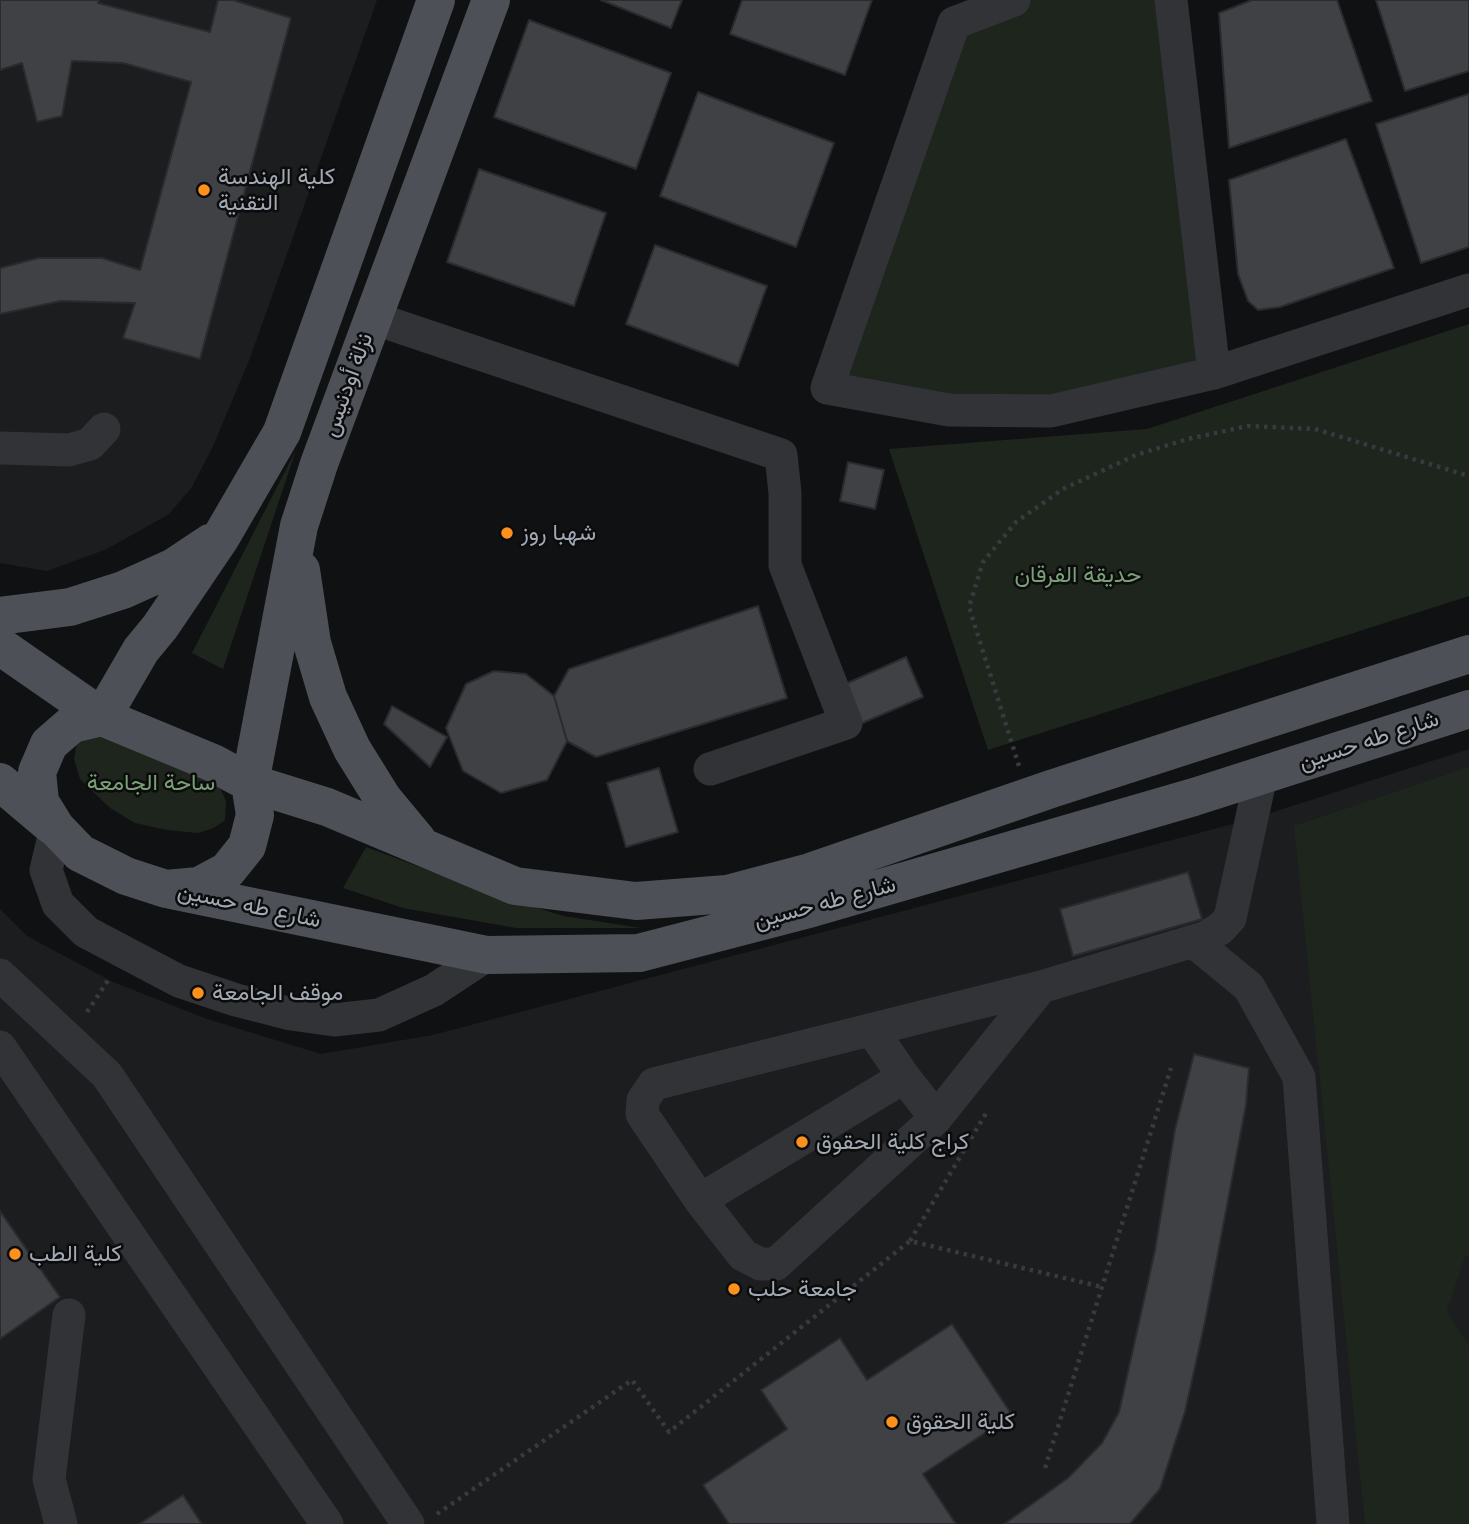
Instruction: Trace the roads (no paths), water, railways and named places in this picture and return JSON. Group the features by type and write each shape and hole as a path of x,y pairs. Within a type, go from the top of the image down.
{"main road":[{"path":"56,828 40,802 37,772 49,744 72,724 102,717 141,650 221,537 282,432 436,0"},
{"name":"نزلة أودنيس","path":"250,783 299,526 319,464 491,0"},
{"path":"299,526 302,585 312,643 328,697 352,749 377,789 421,845"},
{"path":"0,616 70,607 123,590 174,567 221,537"},
{"path":"0,646 102,717 213,763 250,783 327,807 515,886 636,901 727,894 810,872 1028,797 1469,654"},
{"name":"شارع طه حسين","path":"166,889 487,956 639,953 812,908 1261,776 1469,709"},
{"path":"0,782 56,828 80,853 126,876 166,889 199,886 227,871 247,846 255,815 250,783"}],"street":[{"path":"1014,0 954,23 827,388 949,410 1051,411 1214,373 1469,290"},
{"path":"1171,0 1214,373"},
{"path":"373,318 780,455 786,493 785,565 846,723 710,769"},
{"path":"0,448 69,450 90,444 104,429"},
{"path":"1041,987 936,1118 776,1264 760,1264 743,1255 701,1200 642,1114 643,1100 654,1084 1041,987 1208,937 1221,929 1230,918 1261,776"},
{"path":"56,828 46,870 58,904 86,933 179,981 236,1000 291,1014 334,1020 379,1015 434,990 487,956"},
{"path":"1194,941 1249,986 1299,1077 1333,1524"},
{"path":"0,975 107,1075 421,1520"},
{"path":"872,1030 936,1118"},
{"path":"0,1047 327,1524"},
{"path":"701,1200 904,1077"},
{"path":"61,1524 49,1479 69,1315"}],"place":[{"name":"كلية الهندسة التقنية","path":"204,190"},
{"name":"شهبا روز","path":"507,533"},
{"name":"موقف الجامعة","path":"198,993"},
{"name":"كراج كلية الحقوق","path":"802,1142"},
{"name":"كلية الطب","path":"15,1254"},
{"name":"جامعة حلب","path":"734,1289"},
{"name":"كلية الحقوق","path":"892,1422"}],"park label":[{"name":"حديقة الفرقان","path":"1078,575"},
{"name":"ساحة الجامعة","path":"151,783"}]}
